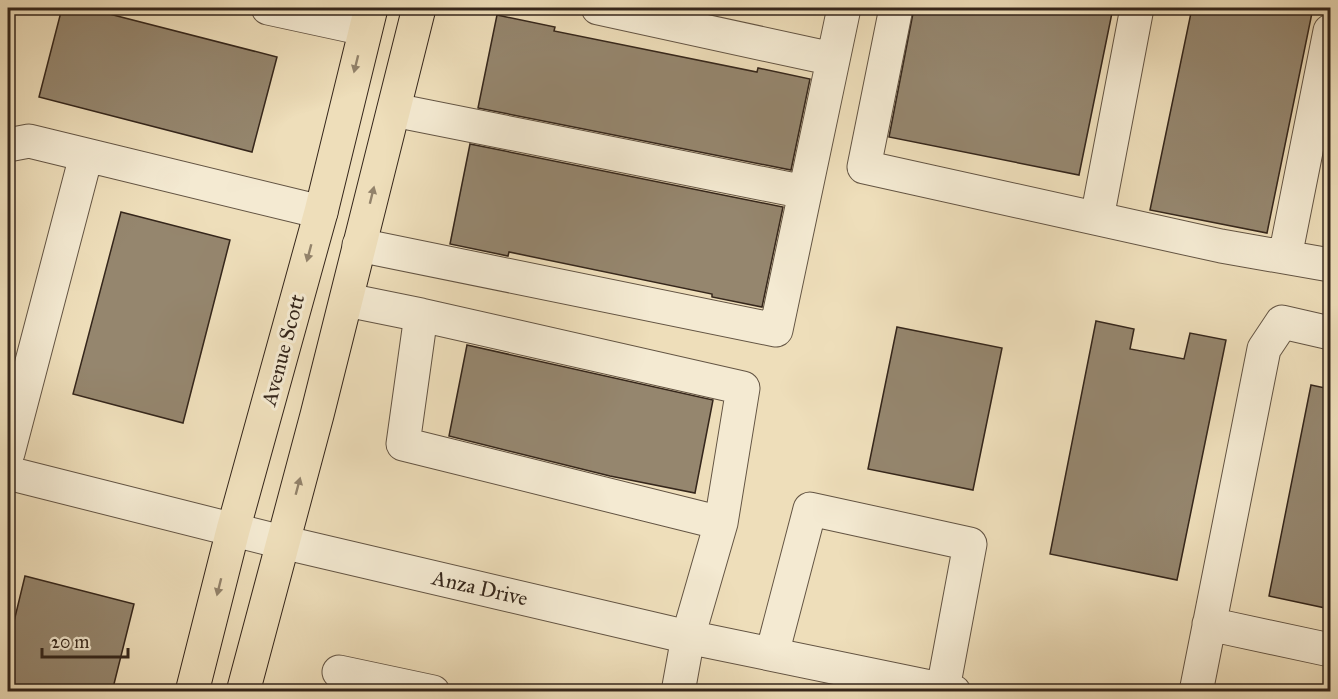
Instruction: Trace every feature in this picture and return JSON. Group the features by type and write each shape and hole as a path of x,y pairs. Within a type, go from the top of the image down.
{"main road":[{"path":"243,692 346,300 419,8"},
{"name":"Avenue Scott","path":"192,692 233,530 321,212 368,18"}],"street":[{"path":"271,8 368,18"},
{"path":"598,8 833,60"},
{"path":"359,245 776,330 844,8"},
{"path":"896,8 864,167 1221,246 1330,265"},
{"path":"1097,218 1137,8"},
{"path":"1285,257 1330,31"},
{"path":"394,110 805,192"},
{"path":"8,145 29,141 321,212"},
{"path":"8,453 86,156"},
{"path":"346,300 422,315 743,388 721,523 688,637 678,692"},
{"path":"422,315 403,444 721,523"},
{"path":"1196,692 1264,349 1282,322 1330,333"},
{"name":"Anza Drive","path":"8,473 282,542 688,637 949,690"},
{"path":"772,654 810,509 970,544 949,690"},
{"path":"1209,624 1330,650"},
{"path":"339,672 433,692"}],"building":[{"path":"62,8 86,8 277,57 252,152 39,97"},
{"path":"914,8 1113,8 1079,175 889,137"},
{"path":"1192,8 1313,8 1267,233 1150,210"},
{"path":"497,15 555,27 554,31 757,72 758,68 810,79 791,170 478,108"},
{"path":"470,144 783,207 762,307 712,297 712,294 509,252 508,256 450,244"},
{"path":"121,212 230,240 183,423 73,394"},
{"path":"1096,321 1134,329 1130,349 1184,359 1190,333 1226,340 1177,580 1050,554"},
{"path":"897,327 1002,348 973,490 868,469"},
{"path":"467,345 713,400 695,493 610,476 449,436"},
{"path":"1311,385 1330,389 1330,609 1269,596"},
{"path":"25,576 134,604 112,692 8,692 8,646"}]}
